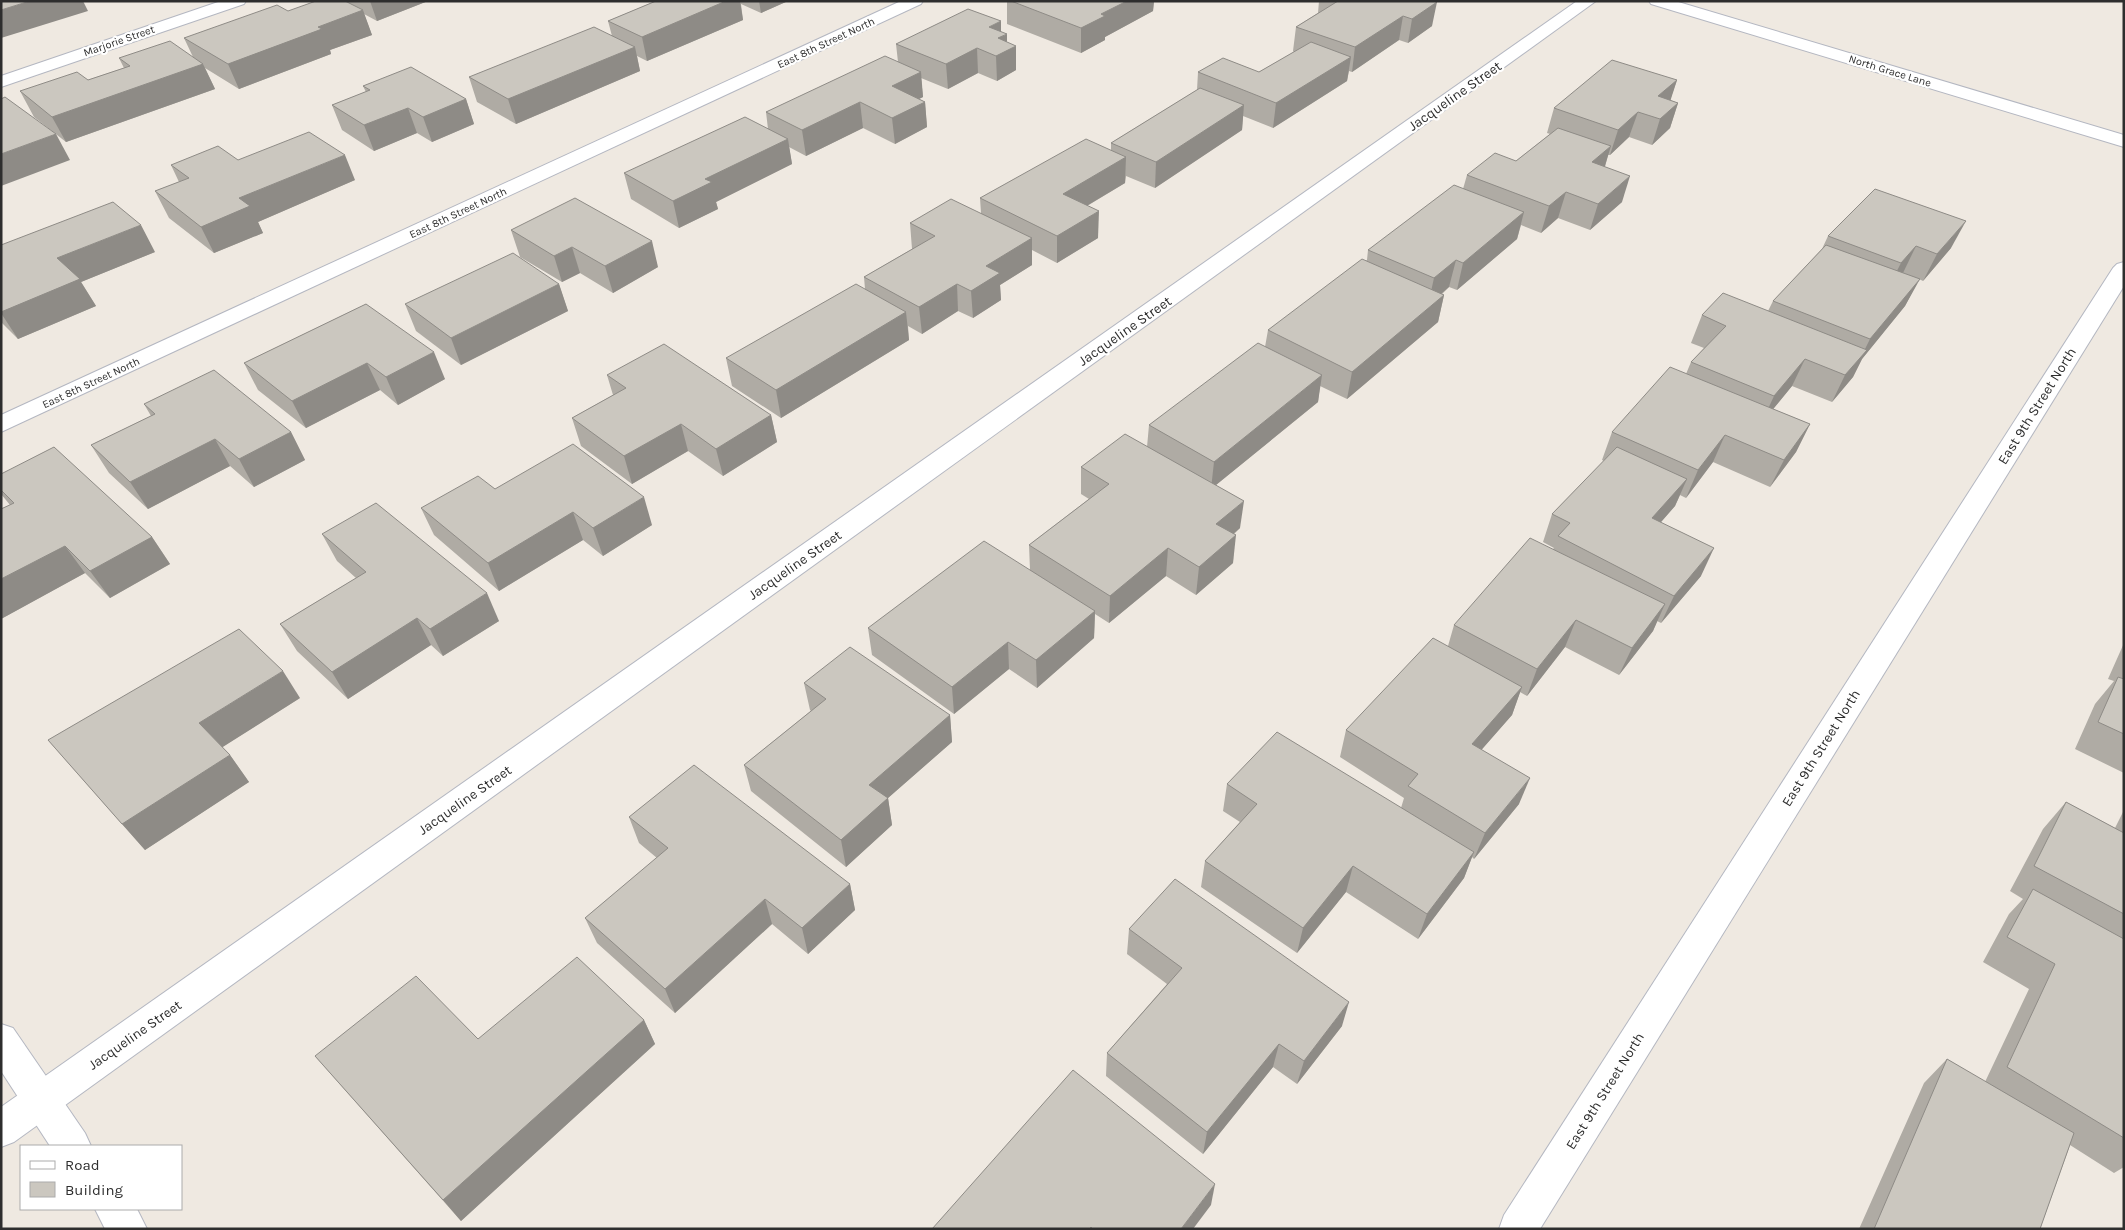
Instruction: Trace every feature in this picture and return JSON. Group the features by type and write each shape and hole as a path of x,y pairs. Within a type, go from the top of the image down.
{"street":[{"name":"Marjorie Street","path":"1,82 238,1"},
{"name":"East 8th Street North","path":"1,424 915,1"},
{"name":"Jacqueline Street","path":"1,1129 1588,1"},
{"name":"North Grace Lane","path":"1657,1 2124,141"},
{"name":"East 9th Street North","path":"1518,1229 2124,268"},
{"path":"1,1040 71,1145"},
{"path":"115,1210 128,1229"}],"building":[{"path":"1,1 30,1 1,10"},
{"path":"316,1 345,1 363,10 318,27 322,29 228,64 184,38 277,5 288,11"},
{"path":"656,1 726,1 642,37 608,21"},
{"path":"1011,1 1127,1 1101,14 1105,16 1081,28"},
{"path":"1338,1 1437,2 1412,19 1403,16 1355,47 1296,27"},
{"path":"968,9 1001,21 989,27 1007,34 998,38 1016,46 996,56 977,48 946,64 896,44"},
{"path":"594,27 635,47 508,99 469,77"},
{"path":"170,41 203,64 52,117 20,91 77,72 88,80 130,66 119,58"},
{"path":"1311,42 1351,57 1276,103 1198,72 1223,58 1259,72"},
{"path":"885,56 921,72 892,86 925,102 892,118 860,102 802,130 766,112"},
{"path":"1612,60 1677,80 1658,96 1678,103 1660,119 1638,112 1618,130 1554,108"},
{"path":"411,67 466,99 423,117 408,108 364,125 332,105 370,90 363,86"},
{"path":"1200,88 1244,105 1156,162 1111,143"},
{"path":"5,97 56,134 1,154 1,99"},
{"path":"745,117 788,139 705,179 712,182 673,201 624,173"},
{"path":"1558,128 1611,146 1592,162 1630,176 1598,204 1566,192 1549,206 1467,175 1495,153 1516,161"},
{"path":"309,132 345,155 239,198 250,206 201,227 155,191 189,178 171,165 218,146 238,160"},
{"path":"1086,139 1126,157 1063,194 1099,211 1057,236 980,198"},
{"path":"1454,185 1524,212 1463,263 1456,260 1434,278 1368,250"},
{"path":"1875,189 1966,221 1937,254 1916,246 1901,263 1828,236"},
{"path":"575,198 652,241 605,266 572,247 554,256 511,230"},
{"path":"951,199 1032,238 986,266 1000,273 971,291 957,284 919,307 864,277 935,236 910,223"},
{"path":"113,202 141,225 57,258 80,279 1,312 1,245"},
{"path":"1826,245 1920,279 1870,339 1773,301"},
{"path":"513,253 559,284 451,338 405,304"},
{"path":"1362,259 1444,295 1352,372 1268,330"},
{"path":"856,284 906,312 776,390 726,358"},
{"path":"1723,293 1867,350 1845,375 1805,359 1774,396 1691,362 1726,326 1702,315"},
{"path":"366,304 434,352 386,377 367,363 292,401 244,363"},
{"path":"1258,343 1322,375 1214,462 1149,425"},
{"path":"664,344 771,415 716,449 681,424 624,456 572,418 626,388 607,375"},
{"path":"1670,367 1810,424 1784,460 1725,435 1698,470 1612,432"},
{"path":"214,370 291,432 239,459 215,439 130,482 91,445 155,414 144,404"},
{"path":"1125,434 1244,501 1216,524 1236,535 1199,567 1168,548 1110,596 1029,545 1109,484 1081,467"},
{"path":"573,444 644,497 593,528 573,512 488,563 421,508 478,476 495,489"},
{"path":"54,447 152,537 90,571 65,546 1,579 1,509 14,503 1,490 1,474"},
{"path":"1617,447 1687,479 1652,518 1714,548 1674,596 1558,536 1570,523 1552,514"},
{"path":"376,503 487,593 430,629 417,618 332,672 280,624 366,572 322,534"},
{"path":"1530,538 1665,604 1632,648 1576,620 1537,669 1454,625"},
{"path":"984,541 1095,611 1036,660 1008,642 952,687 868,628"},
{"path":"239,629 283,671 199,723 230,755 122,824 48,740"},
{"path":"1433,638 1522,687 1472,744 1530,778 1485,833 1408,786 1418,774 1346,730"},
{"path":"850,647 950,715 869,785 888,798 841,840 744,765 826,699 804,683"},
{"path":"2118,677 2124,679 2124,734 2098,722"},
{"path":"1277,732 1474,852 1427,914 1353,866 1303,928 1205,861 1257,804 1227,784"},
{"path":"694,765 850,884 802,928 765,899 665,989 585,918 668,848 629,817"},
{"path":"2066,802 2124,833 2124,914 2034,866"},
{"path":"1175,879 1349,1002 1304,1061 1279,1044 1207,1132 1107,1053 1182,968 1129,929"},
{"path":"2033,889 2124,939 2124,1138 2007,1067 2055,964 2007,937"},
{"path":"577,957 644,1020 443,1200 315,1056 416,976 478,1039"},
{"path":"1947,1059 2074,1133 2040,1229 1874,1229"},
{"path":"1073,1070 1215,1184 1181,1229 1092,1229 1091,1227 1090,1229 932,1229"}]}
